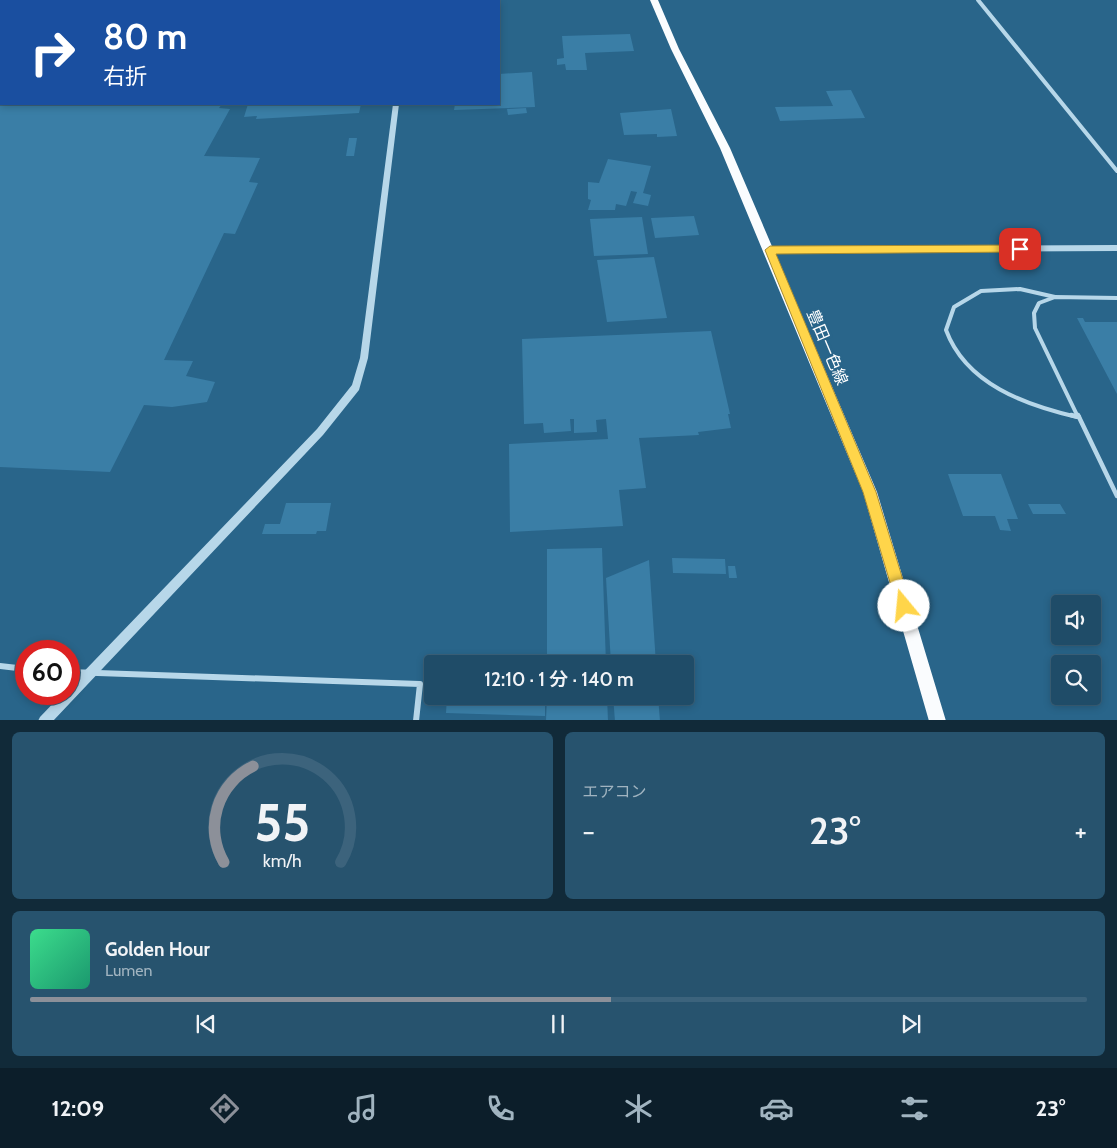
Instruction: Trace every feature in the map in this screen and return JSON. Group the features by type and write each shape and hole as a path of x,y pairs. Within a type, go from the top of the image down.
{"main road":[{"name":"豊田一色線","path":"654,0 675,49 725,148 770,250 870,492 938,720"}],"street":[{"path":"978,0 1117,171"},
{"path":"44,720 320,432 356,387 364,358 396,105"},
{"path":"770,250 1117,248"},
{"path":"0,666 15,668"},
{"path":"80,673 420,684 416,720"}],"lane":[{"path":"1078,416 1060,414 1026,401 980,378 957,356 946,330 954,306 981,291 1020,289 1055,297 1117,298"},
{"path":"1055,297 1039,303 1034,313 1035,328 1117,496"}],"building":[{"path":"630,34 634,51 585,53 587,70 566,70 565,64 557,65 557,59 564,58 562,36"},
{"path":"532,72 535,107 454,110 455,105 500,105 500,74"},
{"path":"851,90 865,118 780,121 775,107 833,106 826,91"},
{"path":"0,105 221,105 219,108 230,109 204,156 260,158 249,182 258,183 235,234 224,233 164,360 193,361 186,376 215,382 207,402 172,407 144,405 110,472 0,467"},
{"path":"248,105 361,105 359,113 256,119 257,116 244,117"},
{"path":"526,108 527,113 508,115 507,109"},
{"path":"671,109 677,136 657,137 657,134 624,135 620,113"},
{"path":"349,138 357,138 354,156 346,156"},
{"path":"608,159 651,166 643,193 651,195 648,206 633,203 637,192 631,191 626,206 616,204 615,210 588,210 591,200 588,199 588,182 599,183"},
{"path":"694,216 699,235 655,238 651,218"},
{"path":"642,217 648,254 594,256 590,219"},
{"path":"654,257 667,318 607,322 597,260"},
{"path":"1077,318 1083,318 1085,322 1117,322 1117,394"},
{"path":"711,331 730,414 728,414 731,428 698,432 699,435 639,438 646,488 619,490 623,526 510,532 509,444 608,439 606,419 596,420 597,432 574,433 574,419 570,419 571,431 544,433 543,423 524,424 522,339"},
{"path":"948,474 1001,474 1018,519 1007,519 1011,531 1000,530 995,516 963,516"},
{"path":"286,503 331,503 326,531 317,531 316,534 262,534 265,524 280,524"},
{"path":"1028,504 1060,504 1066,514 1033,514"},
{"path":"602,548 606,655 547,655 547,549"},
{"path":"672,558 725,559 726,574 673,573"},
{"path":"649,560 655,655 610,655 606,578"},
{"path":"728,566 735,566 737,578 729,578"},
{"path":"446,705 545,705 545,716 446,713"},
{"path":"547,705 607,705 608,720 546,720"},
{"path":"614,705 659,705 660,720 615,720"}],"route":[{"path":"904,606 870,492 770,250 1020,249"}]}
